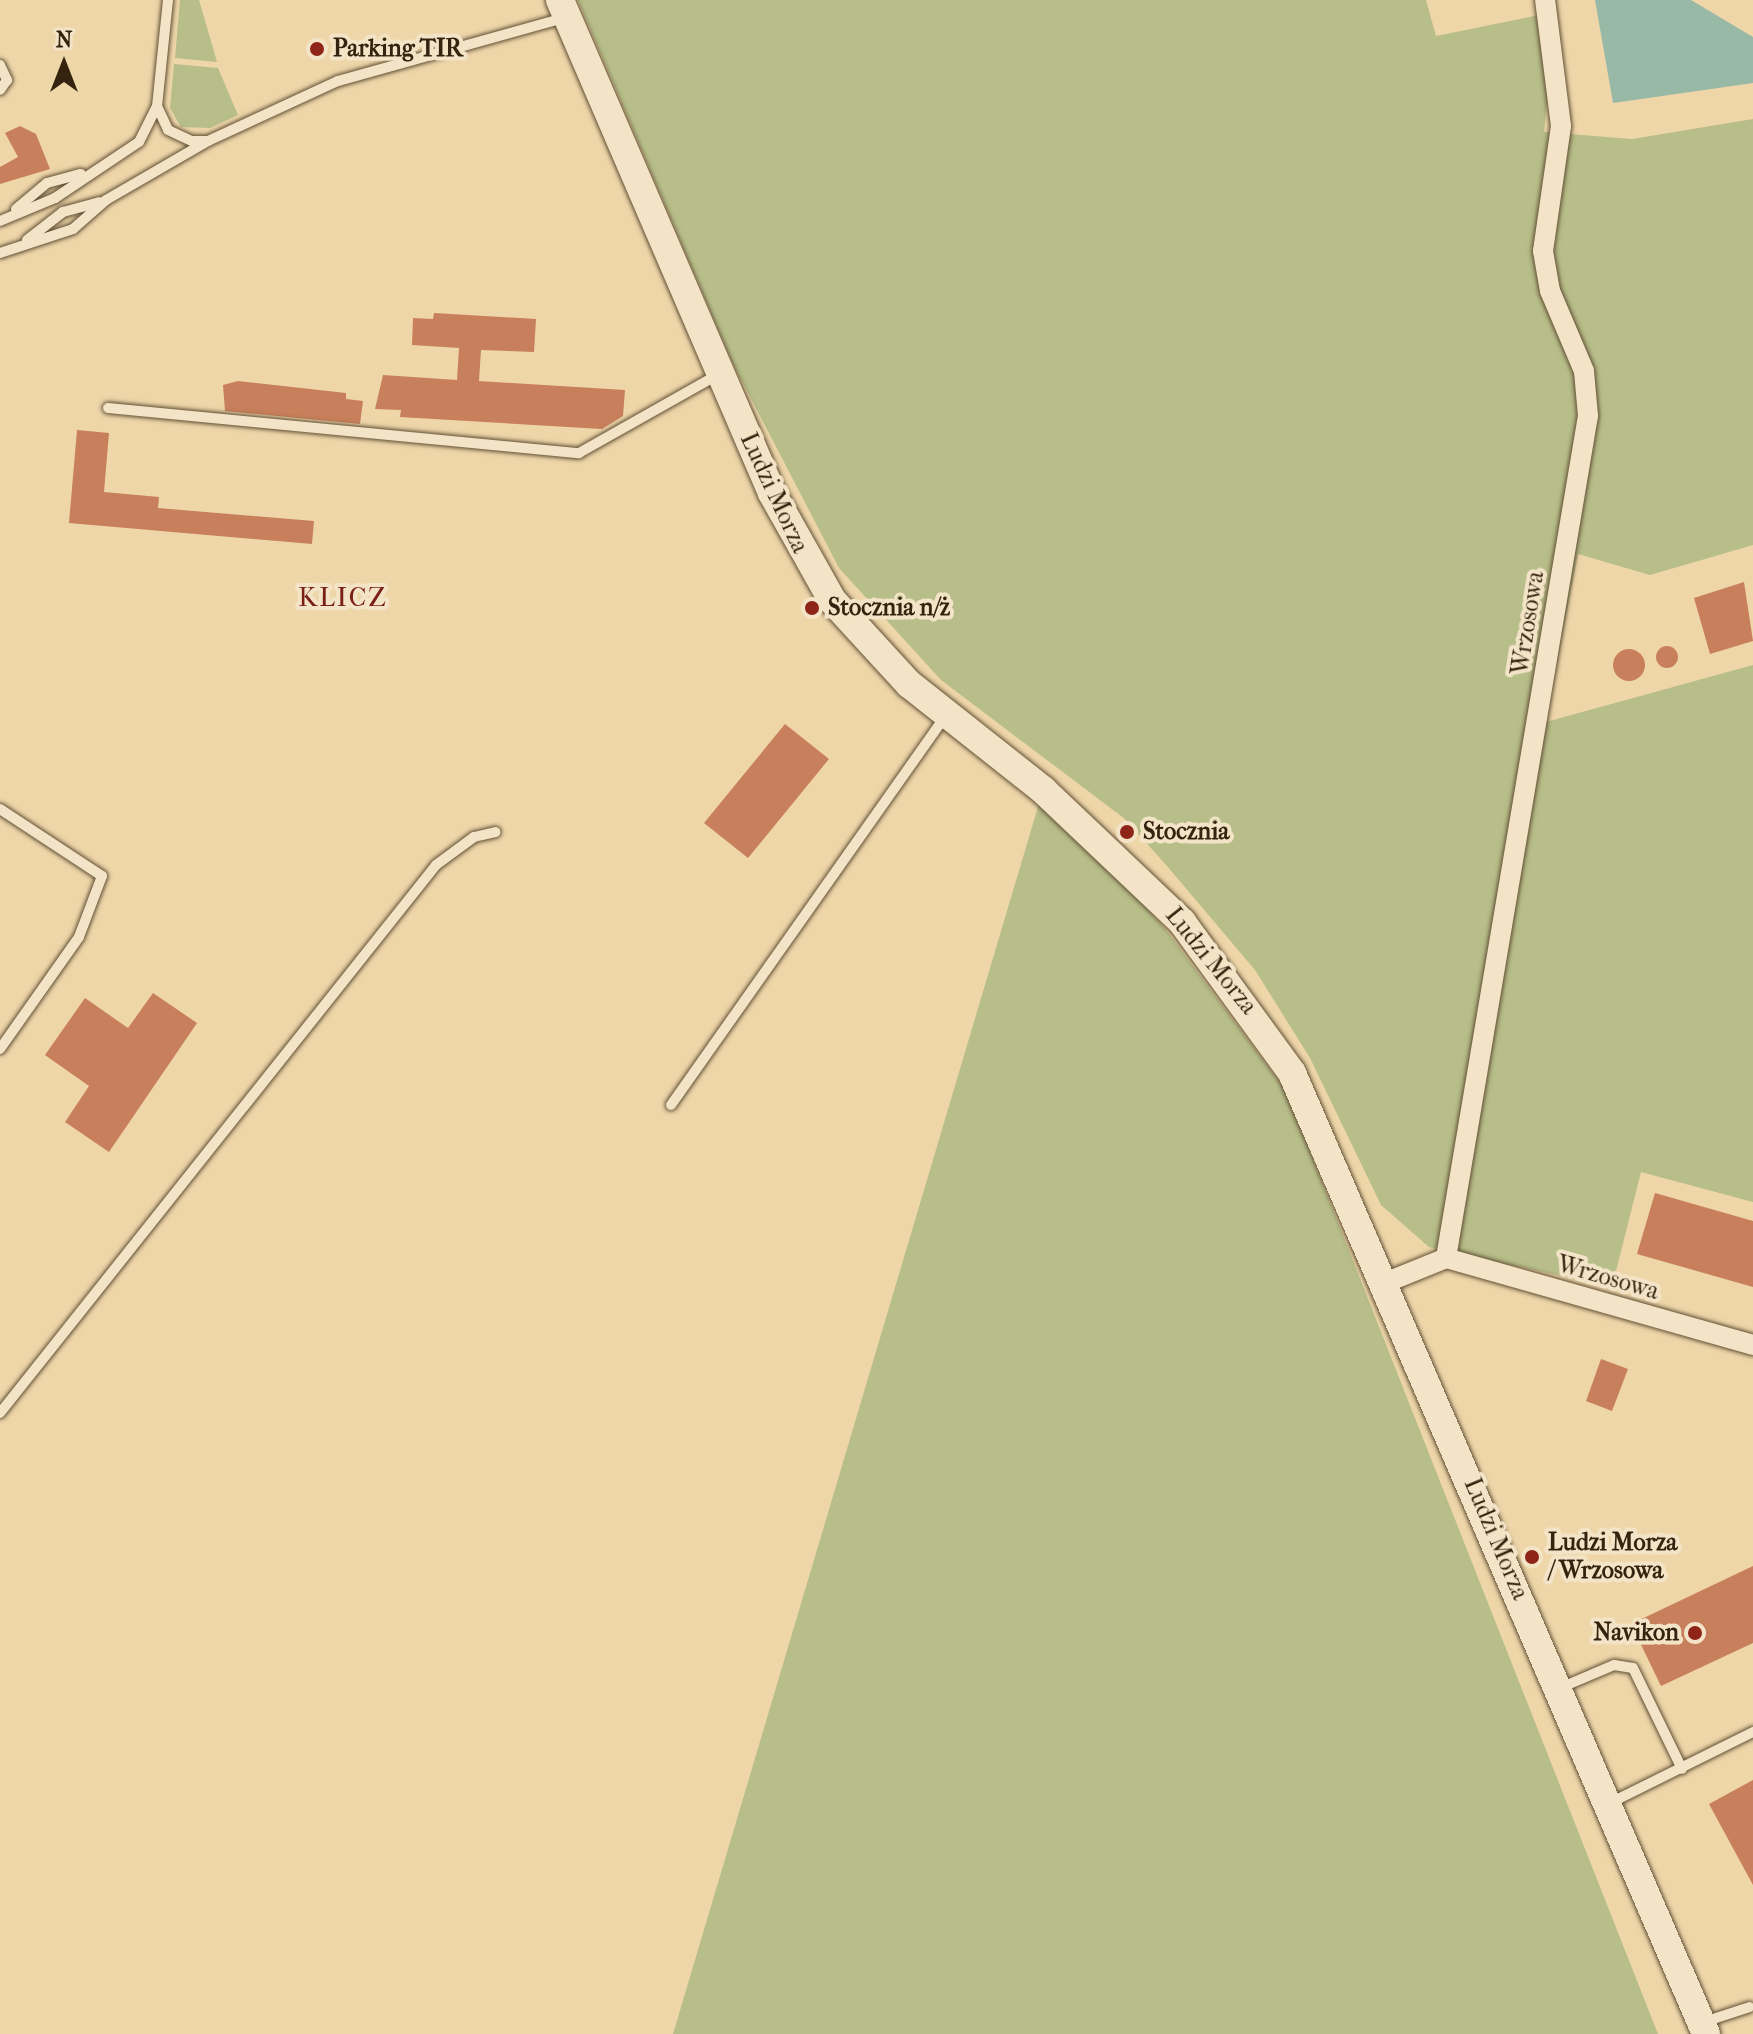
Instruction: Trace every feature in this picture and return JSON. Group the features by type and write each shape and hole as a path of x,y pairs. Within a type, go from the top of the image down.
{"street":[{"name":"Wrzosowa","path":"1545,0 1561,126 1543,251 1550,291 1584,371 1588,416 1446,1258 1753,1345"},
{"name":"Ludzi Morza","path":"563,8 781,513 823,587 873,649 1106,846 1235,985 1292,1073 1387,1282 1704,2029"},
{"path":"1387,1282 1446,1258"}],"lane":[{"path":"5,218 55,198 87,172 139,142 157,106 168,0"},
{"path":"0,253 73,229 106,200 208,141 338,81 563,8"},
{"path":"0,65 7,80 0,90"},
{"path":"157,106 168,130 208,141"},
{"path":"5,218 47,183 87,172"},
{"path":"21,244 63,212 106,200"},
{"path":"108,408 579,453 720,373"},
{"path":"671,1105 947,714"},
{"path":"0,809 102,876 79,937 0,1049"},
{"path":"0,1413 436,865 474,837 495,832"},
{"path":"1560,1688 1614,1665 1633,1668 1682,1769"},
{"path":"1610,1803 1753,1732"},
{"path":"1704,2029 1750,2007"}],"green space":[{"path":"180,0 199,0 217,62 175,58"},
{"path":"578,0 1426,0 1436,36 1539,15 1548,94 1544,132 1632,139 1753,119 1753,545 1650,575 1578,554 1546,722 1753,665 1753,1202 1641,1172 1612,1287 1429,1247 1381,1205 1310,1058 1255,970 1167,866 1125,819 941,680 839,568 732,362"},
{"path":"174,64 218,68 238,115 210,128 181,127 170,108"},
{"path":"1043,790 1166,930 1286,1091 1658,2034 673,2034"}],"shaded area":[{"path":"1595,0 1691,0 1753,37 1753,83 1613,103"}],"building":[{"path":"20,126 36,134 50,169 0,184 0,167 18,157 5,133"},
{"path":"434,313 536,319 534,352 481,350 479,381 625,390 623,416 602,429 400,417 401,410 375,409 383,375 457,380 459,348 412,345 413,318 433,319"},
{"path":"238,381 346,393 346,399 363,401 360,424 225,411 223,385"},
{"path":"77,430 109,433 104,492 159,497 158,508 314,521 312,544 69,523"},
{"path":"1744,582 1753,641 1710,654 1694,598"},
{"path":"1667,646 1675,649 1678,657 1675,665 1667,668 1659,665 1656,657 1659,649"},
{"path":"1629,649 1640,654 1645,665 1640,676 1629,681 1618,676 1613,665 1618,654"},
{"path":"785,724 829,759 748,858 704,823"},
{"path":"153,993 197,1023 109,1152 65,1122 89,1086 45,1055 85,998 128,1028"},
{"path":"1655,1193 1753,1221 1753,1287 1637,1254"},
{"path":"1601,1359 1628,1369 1612,1411 1586,1401"},
{"name":"Navikon","path":"1753,1566 1753,1643 1661,1686 1631,1624"},
{"path":"1753,1780 1753,1885 1709,1804"}],"place":[{"name":"Parking TIR","path":"317,49"},
{"name":"Stocznia n/ż","path":"812,608"},
{"name":"Stocznia","path":"1127,832"},
{"name":"Ludzi Morza / Wrzosowa","path":"1532,1557"},
{"name":"Navikon","path":"1695,1633"}],"district":[{"name":"KLICZ","path":"343,598"}]}
